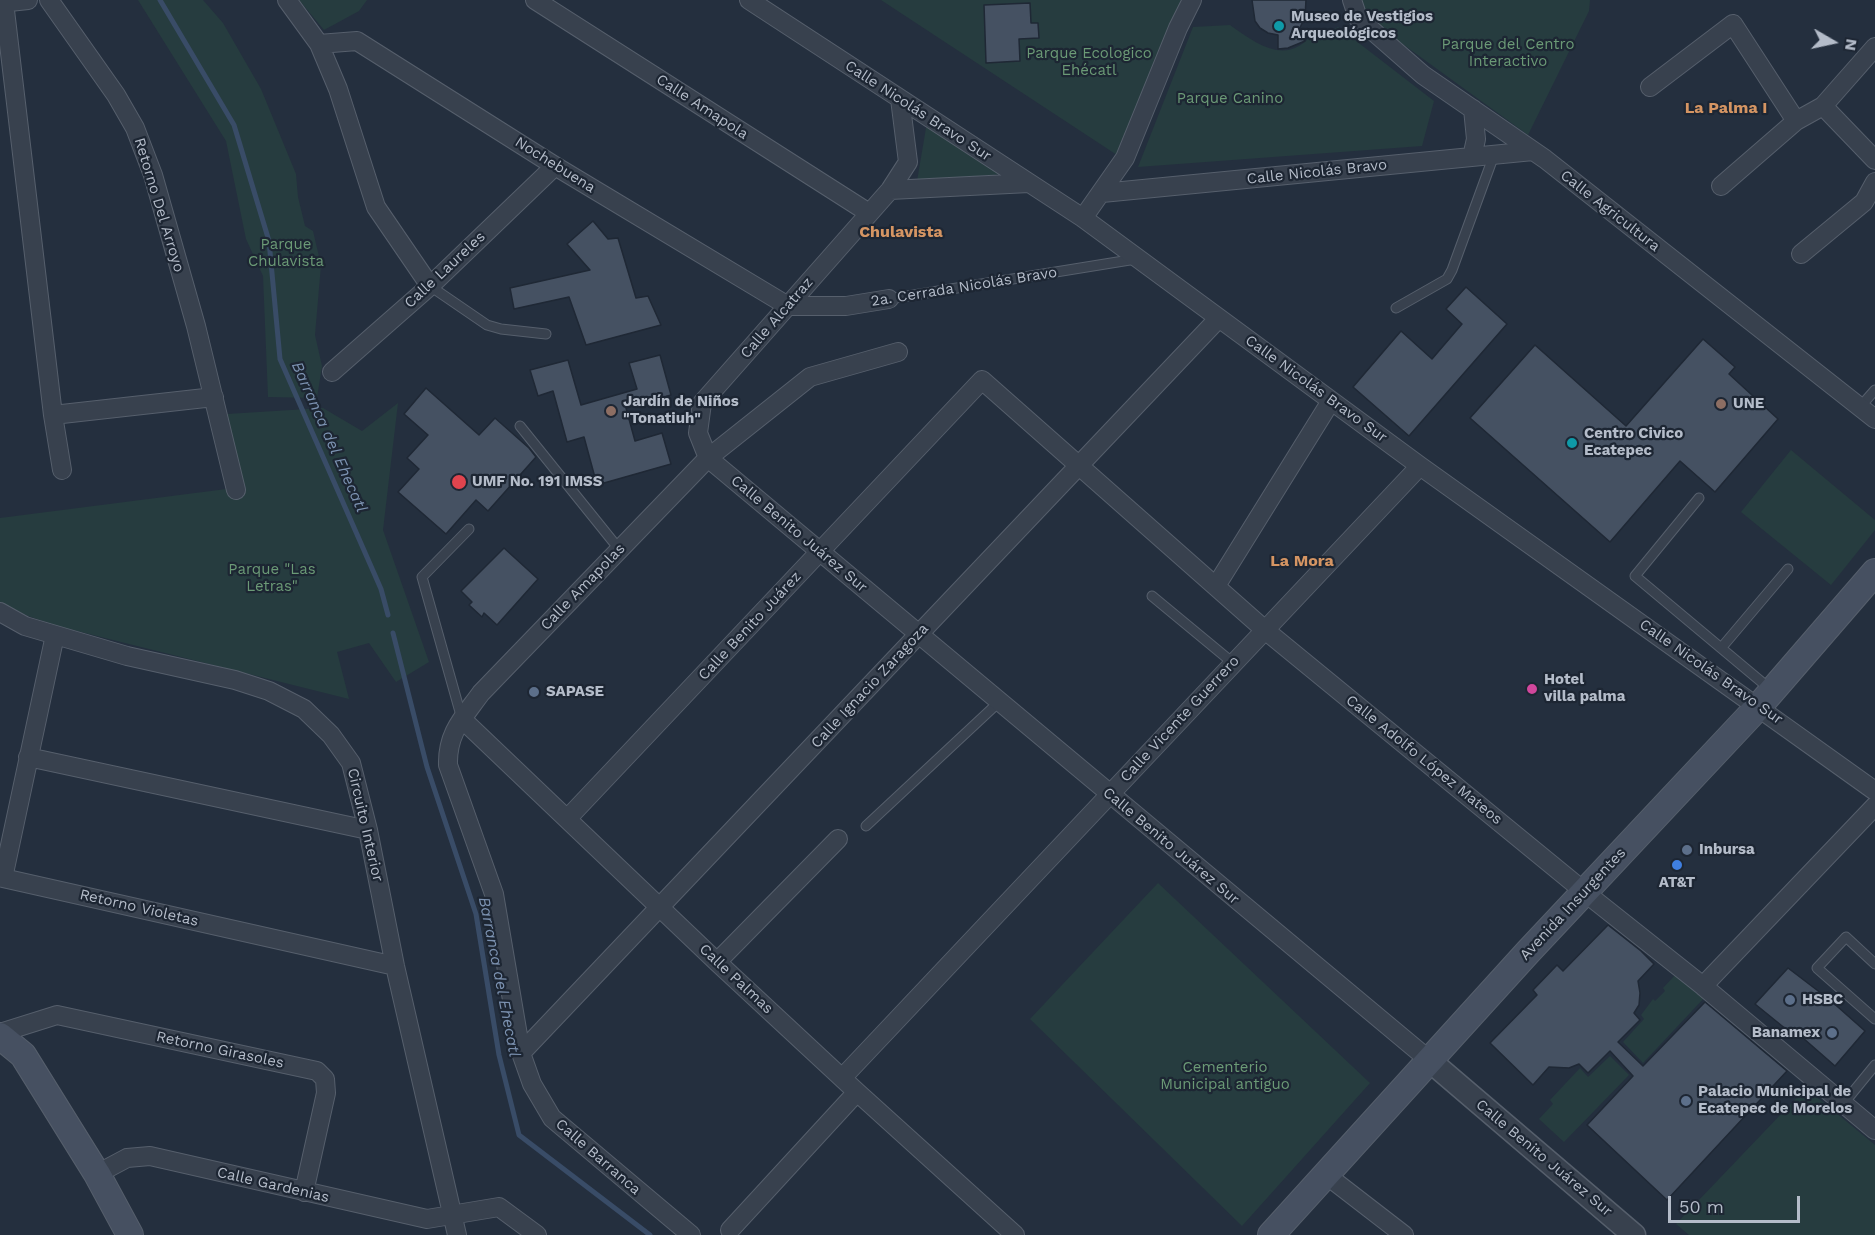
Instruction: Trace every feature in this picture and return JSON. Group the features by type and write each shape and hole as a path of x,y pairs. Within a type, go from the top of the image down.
{"main road":[{"name":"Avenida Insurgentes","path":"1271,1235 1324,1174 1765,698 1875,572"},
{"path":"0,1034 23,1055 97,1174 130,1235"}],"street":[{"path":"28,0 2,3 53,415 62,470"},
{"name":"Retorno Del Arroyo","path":"49,0 116,95 135,128 153,175 214,397 236,490"},
{"path":"287,0 319,44 338,89 376,207 430,286"},
{"name":"Calle Amapola","path":"535,0 869,213"},
{"name":"Calle Nicolás Bravo Sur","path":"749,0 1083,218 1420,466 1765,698 1875,791"},
{"path":"1083,218 1125,158 1178,28 1192,0"},
{"name":"Calle Agricultura","path":"1352,0 1358,18 1423,75 1533,151 1875,419"},
{"path":"1650,87 1732,24 1796,121"},
{"name":"Nochebuena","path":"319,44 357,41 555,166 788,306"},
{"path":"1721,186 1796,121 1823,106 1875,47"},
{"name":"Calle Alcatraz","path":"708,458 698,432 702,403 890,190 908,162 900,99"},
{"path":"1823,106 1875,160"},
{"path":"1472,157 1476,139 1473,109"},
{"name":"Calle Nicolás Bravo","path":"1102,193 1533,151"},
{"name":"Calle Laureles","path":"332,372 430,286 555,166"},
{"path":"1801,254 1864,202 1875,182"},
{"path":"890,190 1029,183"},
{"name":"2a. Cerrada Nicolás Bravo","path":"788,306 846,306 890,299"},
{"name":"Calle Ignacio Zaragoza","path":"521,1053 1219,318"},
{"name":"Calle Amapolas","path":"462,719 481,693 708,458 810,377 898,352"},
{"name":"Calle Adolfo López Mateos","path":"982,380 1265,630 1703,986 1875,1130"},
{"name":"Calle Benito Juárez","path":"567,819 982,380"},
{"path":"53,415 214,397"},
{"path":"1216,586 1331,401"},
{"name":"Calle Benito Juárez Sur","path":"708,458 1635,1235"},
{"name":"Calle Vicente Guerrero","path":"842,1078 1420,466"},
{"name":"Circuito Interior","path":"0,612 24,626 127,656 235,680 269,691 304,709 331,735 351,763 368,830 395,966 457,1235"},
{"name":"Retorno Violetas","path":"55,635 3,878 395,966"},
{"name":"Calle Palmas","path":"462,719 717,962 1012,1234"},
{"name":"Calle Barranca","path":"462,719 453,733 448,749 448,765 494,894 521,1053 532,1083 552,1118 691,1235"},
{"path":"28,757 368,830"},
{"path":"1703,986 1875,806"},
{"path":"717,962 838,839"},
{"name":"Retorno Girasoles","path":"0,1034 57,1015 317,1071 325,1079 326,1093 304,1192"},
{"path":"730,1230 857,1092"},
{"name":"Calle Gardenias","path":"97,1174 127,1158 150,1156 427,1219 499,1207 537,1235"},
{"path":"1324,1174 1404,1235"}],"lane":[{"path":"1396,308 1447,279 1494,155"},
{"name":"2a. Cerrada Nicolás Bravo","path":"890,299 1139,259"},
{"path":"430,286 487,325 501,329 546,334"},
{"path":"1860,407 1875,390"},
{"path":"520,426 619,549"},
{"path":"1699,498 1635,576 1722,648 1765,698"},
{"path":"462,719 422,577 469,529"},
{"path":"1722,648 1788,569"},
{"path":"1152,596 1233,663"},
{"path":"866,826 999,702"},
{"path":"1875,964 1846,937 1817,968 1875,1019"},
{"path":"1844,1104 1875,1065"}],"green space":[{"name":"Parque Chulavista","path":"138,0 203,0 223,23 261,89 296,174 298,197 305,226 313,231 321,265 315,335 322,366 317,398 268,397 263,276 246,239 226,141"},
{"path":"299,0 367,0 359,11 324,30"},
{"name":"Parque Ecologico Ehécatl","path":"881,0 1181,0 1120,157"},
{"name":"Parque del Centro Interactivo","path":"1359,0 1590,0 1589,11 1528,135 1364,16"},
{"name":"Parque Canino","path":"1230,25 1252,40 1274,50 1296,48 1306,41 1316,29 1328,33 1338,27 1434,101 1422,146 1138,167 1193,27"},
{"path":"927,122 1003,174 917,181"},
{"name":"Parque \"Las Letras\"","path":"398,403 383,530 429,662 396,682 369,643 337,652 349,699 61,627 28,616 0,602 0,518 242,487 227,414 323,408 362,431"},
{"path":"1791,450 1875,520 1875,530 1831,585 1741,512"},
{"name":"Cementerio Municipal antiguo","path":"1158,883 1370,1083 1242,1226 1030,1019"},
{"path":"1678,972 1706,996 1643,1063 1623,1042 1644,1019 1641,1015 1653,999 1655,1001 1665,991 1663,988"},
{"path":"1610,1056 1629,1075 1564,1142 1539,1119 1553,1104 1550,1100 1580,1068 1588,1077"},
{"path":"1806,1088 1875,1145 1875,1235 1689,1235 1676,1224"}],"building":[{"name":"Museo de Vestigios Arqueológicos","path":"1252,0 1306,0 1305,17 1298,32 1305,41 1288,48 1278,49 1278,35 1268,33 1255,21"},
{"path":"1030,3 1031,23 1038,23 1039,38 1019,39 1020,61 986,63 984,5"},
{"path":"593,221 608,239 618,238 636,298 648,296 661,325 586,345 569,297 514,309 510,288 590,270 567,244"},
{"path":"1466,287 1507,324 1409,436 1353,387 1401,331 1432,359 1462,324 1446,309"},
{"name":"Centro Civico Ecatepec","path":"1703,339 1735,367 1729,374 1778,419 1715,492 1680,461 1610,542 1470,418 1535,345 1626,426"},
{"path":"660,355 671,395 626,408 635,441 662,433 671,464 597,485 584,437 567,442 553,391 538,396 530,370 568,360 581,405 637,389 629,363"},
{"path":"426,388 479,435 495,418 536,457 488,511 476,500 446,534 398,492 419,469 407,458 428,435 404,414"},
{"path":"504,548 538,579 497,625 484,613 482,617 469,605 472,602 461,591"},
{"path":"1608,925 1654,964 1638,981 1639,1005 1634,1013 1640,1020 1618,1042 1643,1066 1705,1002 1787,1071 1667,1200 1587,1125 1633,1076 1610,1051 1588,1073 1579,1064 1569,1068 1549,1067 1533,1085 1490,1043 1537,995 1533,990 1557,965 1563,971"},
{"path":"1788,968 1830,1000 1865,1031 1835,1066 1795,1031 1792,1034 1755,1004"}],"waterway":[{"name":"Barranca del Ehecatl","path":"160,0 234,125 269,241 280,359 381,589 388,615"},
{"name":"Barranca del Ehecatl","path":"393,633 427,767 476,914 499,1055 519,1135 650,1235"}],"place":[{"name":"Museo de Vestigios Arqueológicos","path":"1279,26"},
{"name":"UNE","path":"1721,404"},
{"name":"Jardín de Niños \"Tonatiuh\"","path":"611,411"},
{"name":"Centro Civico Ecatepec","path":"1572,443"},
{"name":"UMF No. 191 IMSS","path":"459,482"},
{"name":"Hotel villa palma","path":"1532,689"},
{"name":"SAPASE","path":"534,692"},
{"name":"Inbursa","path":"1687,850"},
{"name":"AT&T","path":"1677,865"},
{"name":"HSBC","path":"1790,1000"},
{"name":"Banamex","path":"1832,1033"},
{"name":"Palacio Municipal de Ecatepec de Morelos","path":"1686,1101"}],"district":[{"name":"La Palma I","path":"1726,108"},
{"name":"Chulavista","path":"901,232"},
{"name":"La Mora","path":"1302,561"}]}
